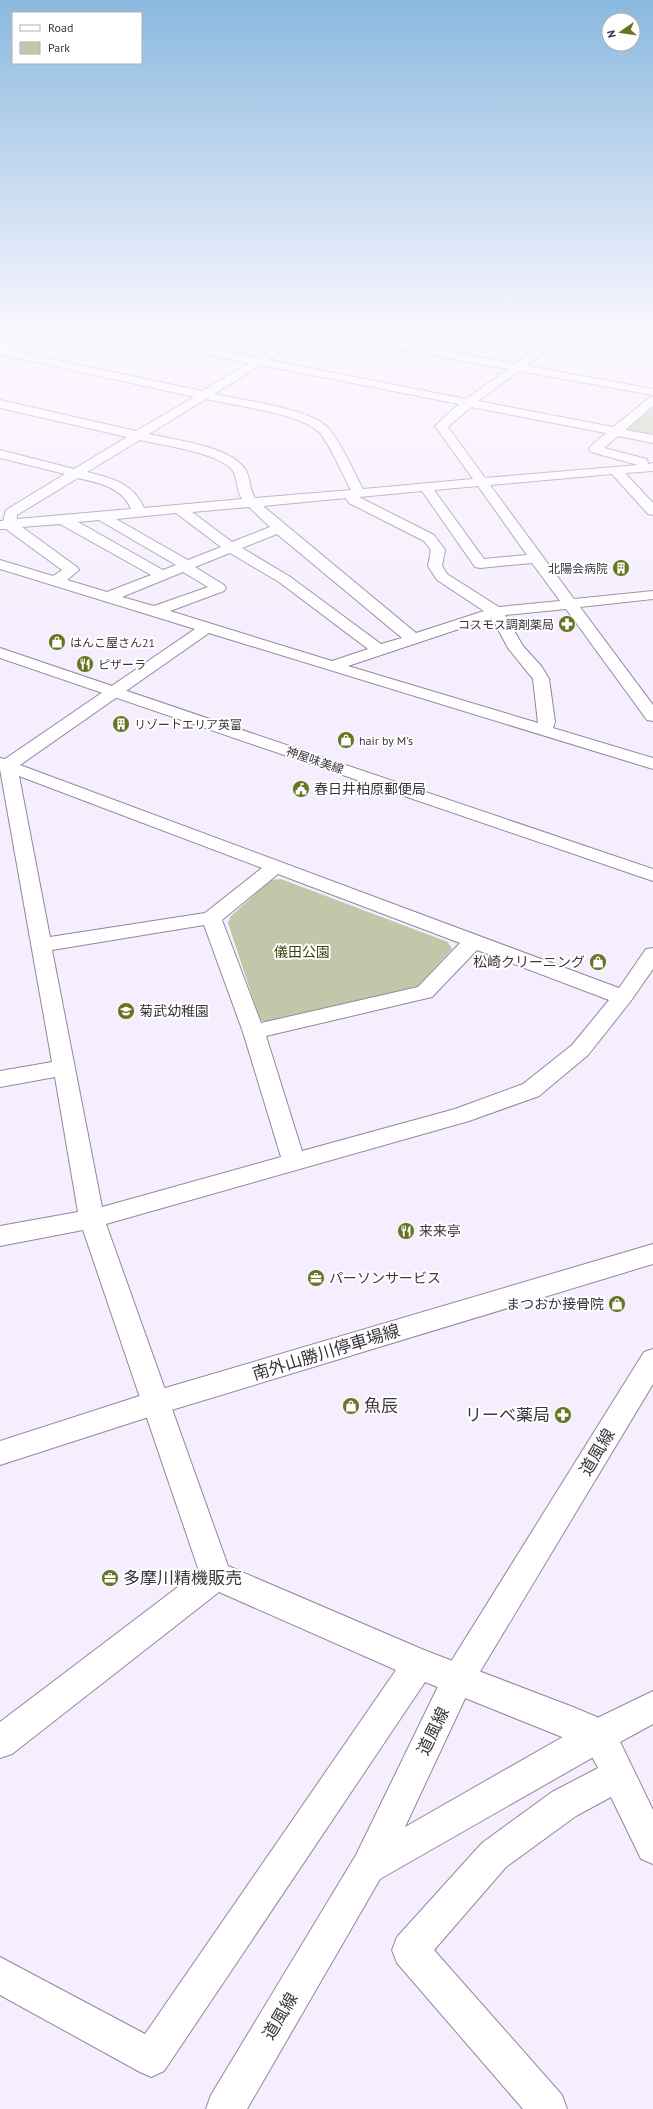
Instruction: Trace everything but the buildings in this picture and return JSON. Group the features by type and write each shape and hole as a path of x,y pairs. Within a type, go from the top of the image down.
{"main road":[{"path":"125,433 210,452 233,463 240,471 246,495 251,502 279,528 413,639"},
{"path":"5,518 140,433"},
{"path":"327,433 355,493 354,500 415,529 429,538 438,550 435,566 442,577 496,612 516,648 536,670 541,679 547,722 544,732"},
{"path":"445,433 480,483 653,716"},
{"path":"613,433 595,449 653,467"},
{"path":"623,433 653,439"},
{"path":"0,454 110,482 125,489 133,498 139,512"},
{"path":"5,518 62,519 101,516 653,467"},
{"path":"615,470 653,511"},
{"path":"426,487 480,564 536,558"},
{"path":"633,489 653,493"},
{"path":"179,509 230,547 284,579 379,650"},
{"path":"101,516 186,566 219,588 156,611"},
{"path":"5,518 72,570 55,580"},
{"path":"62,519 162,575"},
{"path":"415,529 453,526"},
{"path":"108,597 279,528"},
{"path":"0,564 334,665 544,732 652,762"},
{"path":"334,665 496,612 653,594"},
{"path":"4,764 115,692 208,627"},
{"name":"神屋味美線","path":"0,653 653,875"},
{"path":"4,764 473,942 623,997"},
{"path":"4,764 41,945 92,1219 216,1576 419,1664 573,1722 599,1735 653,1847"},
{"path":"41,945 211,918 276,866"},
{"path":"211,918 254,1032 294,1162"},
{"path":"254,1032 425,992 473,942"},
{"path":"0,1236 92,1219 461,1115 531,1090 580,1050 623,997 653,954"},
{"path":"0,1079 64,1068"},
{"name":"南外山勝川停車場線","path":"0,1454 155,1403 653,1254"},
{"name":"道風線","path":"225,2109 368,1867 458,1679 653,1360"},
{"path":"0,1742 216,1576"},
{"path":"0,1975 151,2058 419,1664"},
{"path":"368,1867 599,1735 653,1707"},
{"path":"548,2109 410,1950 494,1855 564,1804 618,1775"}],"green space":[{"path":"638,433 653,433 653,436"},
{"name":"儀田公園","path":"281,879 448,942 452,949 418,986 269,1023 260,1020 228,923 231,916 271,880"}],"place":[{"name":"北陽会病院","path":"621,568"},
{"name":"コスモス調剤薬局","path":"567,624"},
{"name":"はんこ屋さん21","path":"57,642"},
{"name":"ピザーラ","path":"85,664"},
{"name":"リゾートエリア英富","path":"121,724"},
{"name":"hair by M's","path":"346,740"},
{"name":"春日井柏原郵便局","path":"301,789"},
{"name":"松崎クリーニング","path":"598,962"},
{"name":"菊武幼稚園","path":"126,1011"},
{"name":"来来亭","path":"406,1231"},
{"name":"パーソンサービス","path":"316,1278"},
{"name":"まつおか接骨院","path":"617,1304"},
{"name":"魚辰","path":"351,1406"},
{"name":"リーベ薬局","path":"563,1415"},
{"name":"多摩川精機販売","path":"110,1578"}]}
